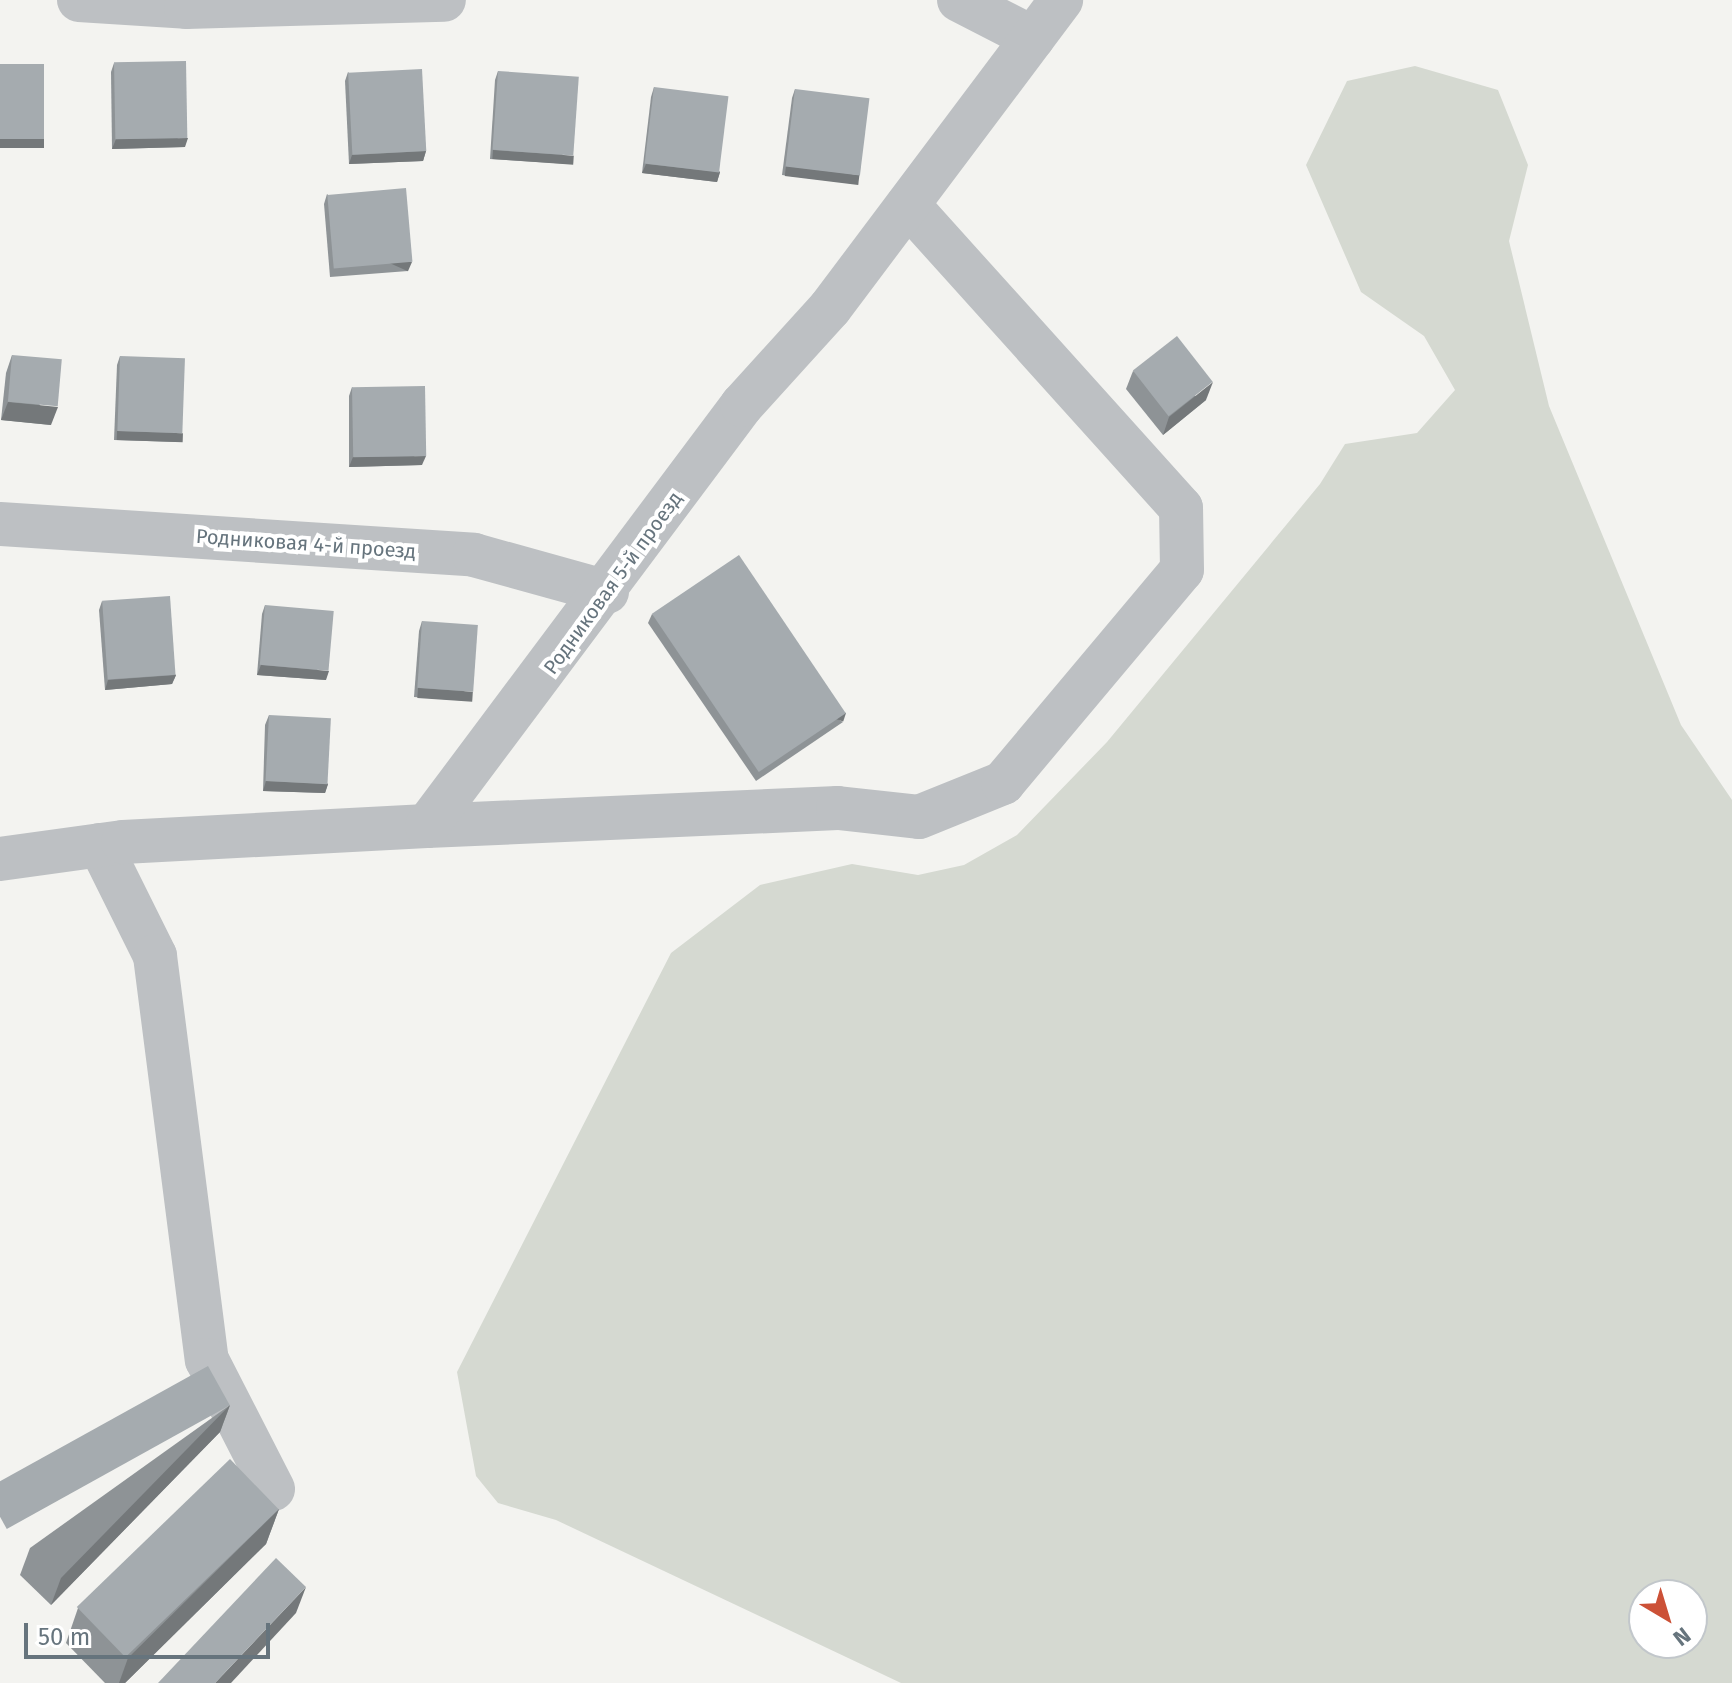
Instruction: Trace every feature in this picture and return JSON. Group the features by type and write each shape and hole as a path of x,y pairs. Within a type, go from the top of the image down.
{"street":[{"path":"79,0 186,7 444,0"},
{"path":"959,0 1033,38"},
{"name":"Родниковая 5-й проезд","path":"427,826 607,592 742,405 908,205 1061,0"},
{"path":"0,859 100,845 427,826 838,808 919,817 1003,783 1182,570 1181,508 908,205"},
{"name":"Родниковая 4-й проезд","path":"0,524 474,555 607,592"},
{"path":"100,845 155,956 207,1360 273,1489"}],"shaded area":[{"path":"1415,66 1498,90 1528,165 1509,241 1549,406 1681,725 1732,800 1732,1683 901,1683 556,1520 498,1503 476,1476 457,1372 671,953 760,885 852,864 918,875 964,865 1017,835 1107,742 1320,484 1345,444 1417,433 1455,390 1424,336 1361,292 1306,165 1347,81"}],"building":[{"path":"186,61 187,138 115,139 114,62"},
{"path":"0,64 44,64 44,139 0,139"},
{"path":"422,69 426,151 352,155 348,73"},
{"path":"498,71 579,77 573,155 492,150"},
{"path":"654,87 728,96 719,173 645,163"},
{"path":"795,89 869,98 860,176 785,166"},
{"path":"406,188 412,262 334,269 327,195"},
{"path":"1177,336 1213,382 1169,416 1133,370"},
{"path":"12,355 62,359 58,406 8,402"},
{"path":"120,356 185,358 182,433 117,431"},
{"path":"425,386 426,456 353,457 352,387"},
{"path":"739,555 846,713 759,772 652,614"},
{"path":"170,596 176,675 108,680 102,601"},
{"path":"265,605 334,611 329,671 260,665"},
{"path":"422,621 478,625 473,692 417,688"},
{"path":"269,715 331,718 327,784 266,781"},
{"path":"208,1366 230,1405 7,1529 0,1517 0,1481"},
{"path":"230,1459 279,1509 125,1657 77,1607"},
{"path":"276,1558 306,1587 215,1683 158,1683"}]}
